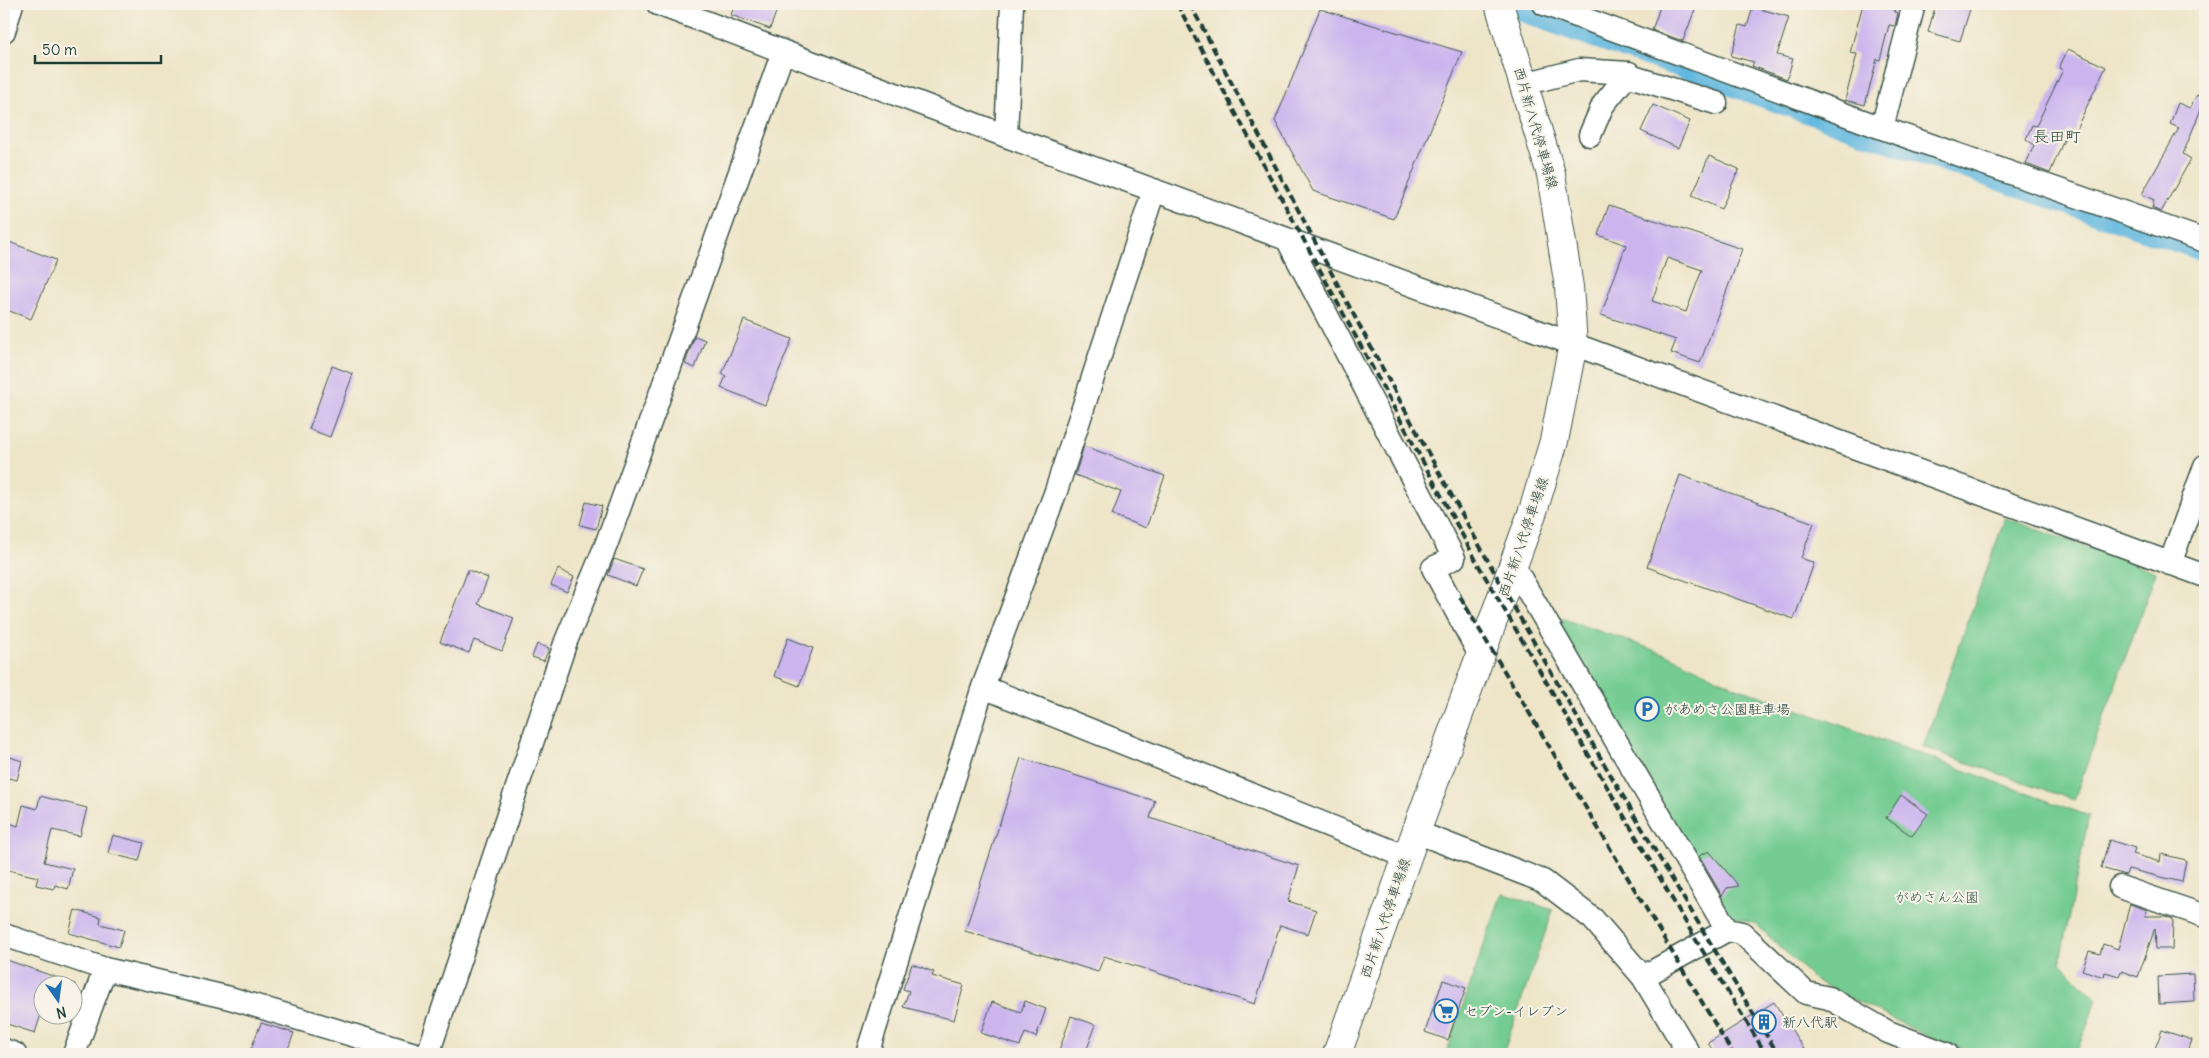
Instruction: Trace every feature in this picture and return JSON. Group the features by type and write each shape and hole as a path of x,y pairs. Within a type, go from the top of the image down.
{"main road":[{"name":"西片新八代停車場線","path":"1338,1054 1416,832 1534,508 1554,441 1573,344 1569,287 1551,174 1499,4"}],"street":[{"path":"4,31 12,4"},
{"path":"658,4 1006,136 2205,576"},
{"path":"1006,136 1012,4"},
{"path":"1544,4 1640,41 1882,128 2205,241"},
{"path":"1882,128 1914,4"},
{"path":"1590,135 1603,105 1628,73 1640,41"},
{"path":"428,1054 566,641 606,545 783,52"},
{"path":"1524,84 1579,70 1628,73 1716,103"},
{"path":"867,1054 983,687 1056,491 1154,190"},
{"path":"1287,239 1454,558 1433,568 1481,657"},
{"path":"2170,564 2205,466"},
{"path":"1514,567 1727,930"},
{"path":"983,687 1407,858"},
{"path":"1416,832 1543,881 1593,919 1642,977 1689,1054"},
{"path":"2120,887 2205,916"},
{"path":"1642,977 1727,930 1742,933 1806,993 1829,998 1888,1032 1947,1054"},
{"path":"4,935 105,969 230,998 415,1054"},
{"path":"74,1054 105,969"},
{"path":"4,1050 15,1054"}],"green space":[{"path":"2005,518 2156,572 2074,800 1923,747"},
{"name":"がめさん公園","path":"1546,613 1666,654 1734,686 2089,816 2061,956 2061,963 2097,999 2076,1054 1979,1054 1931,1038 1816,981 1756,924 1723,913"},
{"path":"1502,893 1553,910 1503,1054 1446,1054"}],"building":[{"path":"735,4 779,4 770,29 731,15"},
{"path":"1661,4 1697,4 1683,41 1652,30"},
{"path":"1863,4 1896,4 1894,12 1898,13 1895,26 1889,25 1880,60 1877,59 1865,105 1845,100 1857,54 1850,53"},
{"path":"1936,4 1963,4 1971,6 1960,41 1928,32"},
{"path":"1753,7 1789,17 1777,55 1793,59 1787,79 1752,66 1754,62 1731,56 1740,25 1747,27"},
{"path":"1320,9 1462,52 1394,219 1313,191 1275,121"},
{"path":"2068,49 2106,67 2074,133 2068,130 2050,173 2026,164 2034,145 2026,139 2032,125 2036,126 2063,70 2059,68"},
{"path":"2197,95 2205,99 2183,154 2191,159 2161,212 2152,208 2154,200 2142,194 2179,128 2170,124 2178,103 2190,108"},
{"path":"1653,105 1690,121 1678,148 1641,131"},
{"path":"1709,156 1739,169 1721,209 1692,196"},
{"path":"1609,205 1742,249 1700,363 1671,353 1676,340 1601,315 1626,245 1598,235","holes":["1667,258 1702,270 1686,312 1652,301"]},
{"path":"4,240 56,260 31,319 4,309"},
{"path":"744,320 792,339 765,405 721,388 726,376 722,374"},
{"path":"695,336 705,340 695,368 685,364"},
{"path":"332,366 353,374 330,437 309,429"},
{"path":"1084,446 1165,476 1146,528 1112,515 1121,492 1075,475"},
{"path":"1680,475 1814,523 1801,558 1814,563 1794,619 1647,567"},
{"path":"586,502 602,506 596,529 580,525"},
{"path":"614,559 643,569 636,586 608,575"},
{"path":"558,569 574,577 567,592 551,585"},
{"path":"468,570 488,578 478,604 514,618 502,651 474,640 469,653 440,642"},
{"path":"788,638 813,648 799,686 774,676"},
{"path":"537,644 549,648 544,661 532,657"},
{"path":"4,755 22,761 17,780 4,777"},
{"path":"1021,758 1155,801 1150,818 1299,866 1288,901 1316,910 1308,934 1280,925 1255,1004 1104,956 1098,972 965,931"},
{"path":"1901,795 1928,814 1912,836 1886,818"},
{"path":"40,796 87,808 80,836 52,830 44,862 73,869 68,889 55,885 54,889 36,885 38,877 4,869 4,821 18,826 23,805 37,809"},
{"path":"113,835 144,843 139,861 108,853"},
{"path":"2109,840 2135,848 2133,854 2160,862 2161,854 2186,860 2182,882 2128,869 2126,875 2101,868"},
{"path":"1709,851 1739,886 1727,888 1722,896 1699,856"},
{"path":"2130,904 2147,910 2145,916 2165,916 2173,919 2172,949 2156,949 2155,928 2138,977 2121,971 2119,976 2105,972 2104,977 2082,970 2089,951 2100,954 2103,944 2118,949"},
{"path":"75,910 101,917 100,924 124,930 119,947 69,933"},
{"path":"4,959 52,976 32,976 32,1026 37,1026 35,1033 4,1023"},
{"path":"912,964 934,972 932,976 964,985 954,1020 903,1007 909,991 903,989"},
{"path":"2193,974 2194,1002 2159,1004 2158,976"},
{"path":"1443,980 1466,988 1448,1040 1425,1032"},
{"path":"1025,1001 1046,1009 1036,1037 1025,1033 1020,1046 981,1033 992,1002 1021,1012"},
{"name":"新八代駅","path":"1774,1002 1807,1054 1715,1054 1708,1043"},
{"path":"1071,1016 1096,1025 1085,1054 1058,1054"},
{"path":"261,1023 294,1033 286,1054 249,1054"},
{"path":"2162,1030 2192,1040 2187,1054 2153,1054"}],"waterway":[{"path":"1500,4 1955,167 2205,253"}],"railway":[{"path":"1177,4 1479,566 1696,940 1766,1054"},
{"path":"1190,4 1360,327 1479,546 1676,886 1778,1054"},
{"path":"1460,597 1733,1054"}],"place":[{"name":"があめさ公園駐車場","path":"1647,709"},
{"name":"セブン-イレブン","path":"1446,1011"},
{"name":"新八代駅","path":"1764,1022"}],"district":[{"name":"長田町","path":"2057,136"}]}
